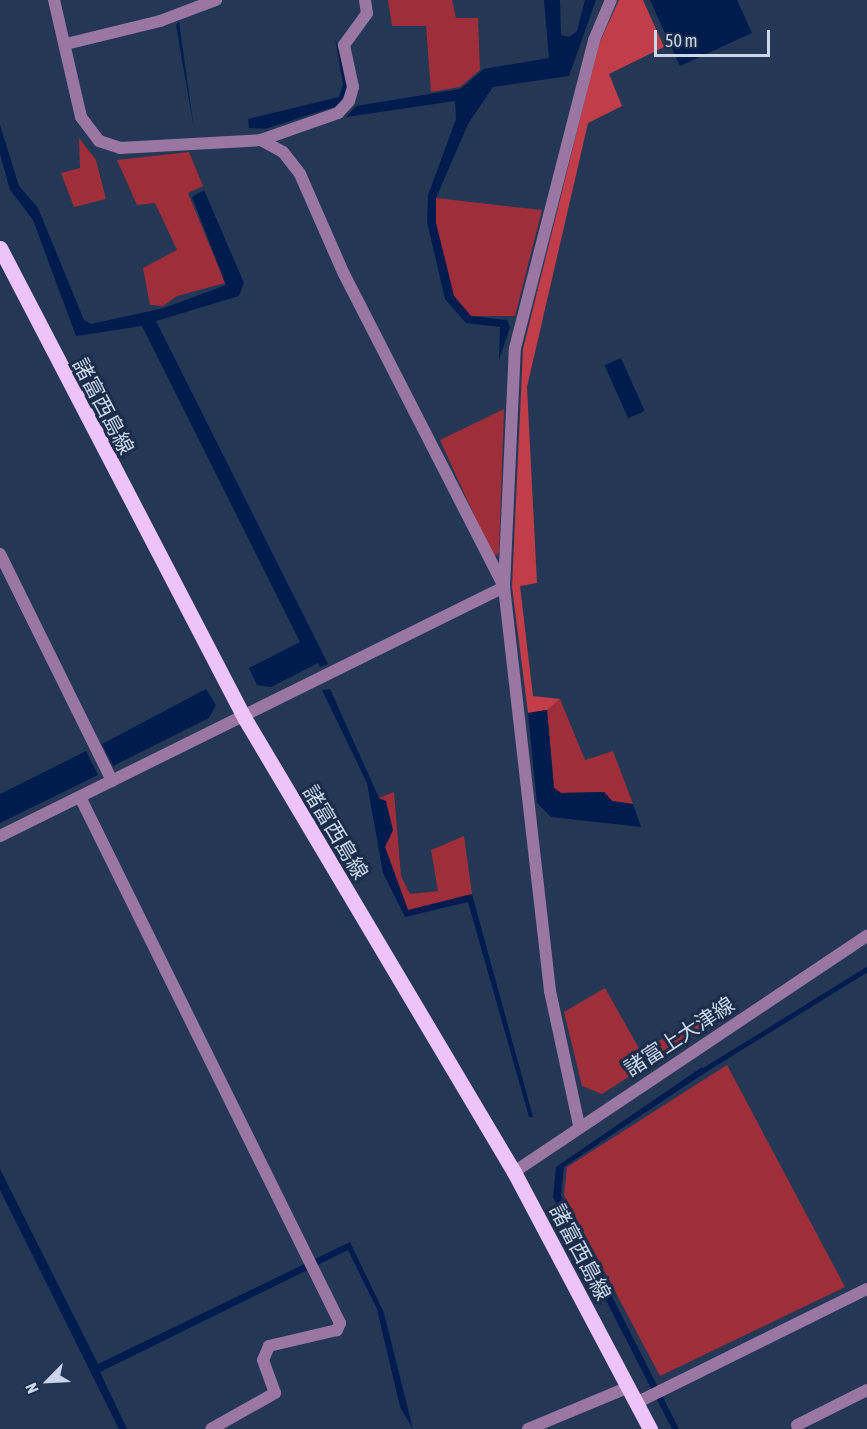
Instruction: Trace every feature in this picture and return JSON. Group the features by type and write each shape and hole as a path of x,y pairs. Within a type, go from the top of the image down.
{"main road":[{"name":"諸富西島線","path":"0,248 245,719 514,1172 638,1402 650,1429"}],"street":[{"path":"54,0 81,117 99,141 120,148 261,140 338,113 349,101 353,87 346,37 367,13 365,0"},
{"path":"66,44 160,21 216,0"},
{"path":"579,1125 550,991 504,587 515,348 594,40 612,0"},
{"path":"261,140 283,152 300,174 344,274 504,587"},
{"path":"0,554 112,781"},
{"path":"0,836 245,719 504,587"},
{"path":"80,797 340,1323 338,1330 269,1346 263,1360 275,1393 211,1429"},
{"name":"諸富上大津線","path":"514,1172 579,1125 867,936"},
{"path":"638,1402 867,1289"},
{"path":"528,1429 629,1387"},
{"path":"797,1425 867,1390"}],"shaded area":[{"path":"388,0 452,0 456,18 478,18 480,70 460,87 431,92 426,26 392,26"},
{"path":"619,0 643,0 664,47 609,74 622,106 588,123 527,387 537,583 520,586 533,696 560,699 547,710 528,713 512,587 523,349 598,46"},
{"path":"79,138 96,160 106,199 74,207 61,173 80,168"},
{"path":"189,152 203,186 188,193 225,283 177,296 163,306 150,305 143,268 177,250 155,203 137,205 117,160"},
{"path":"436,198 542,210 515,316 471,316 454,296 436,223"},
{"path":"504,409 499,553 493,557 440,440"},
{"path":"560,699 585,760 613,751 633,804 612,801 604,792 561,793 554,788 547,710"},
{"path":"394,792 401,876 410,894 438,891 431,850 464,836 472,894 408,910 385,847 393,830 379,798"},
{"path":"605,988 641,1052 728,999 733,1009 602,1094 582,1086 564,1012"},
{"path":"727,1065 845,1287 660,1376 564,1195 567,1167"}],"water":[{"path":"544,0 560,0 561,35 569,37 577,31 585,0 596,0 569,76 493,87 468,124 436,198 436,223 454,296 471,316 507,320 510,327 499,360 500,327 466,323 445,299 427,222 428,195 456,119 455,101 346,117 356,106 460,89 484,69 549,58"},
{"path":"650,0 737,0 752,33 680,66"},
{"path":"179,22 194,129 176,25"},
{"path":"335,38 348,85 340,105 265,129 249,128 248,119 339,97 343,84"},
{"path":"0,125 19,186 38,208 84,320 91,324 164,308 226,285 192,197 204,190 244,283 239,296 156,321 328,664 320,667 318,663 271,687 257,685 249,668 300,642 142,326 76,336 33,220 10,190 0,154"},
{"path":"621,358 645,411 628,418 605,365"},
{"path":"206,689 216,705 209,718 113,766 102,744"},
{"path":"330,689 379,798 386,801 393,830 385,847 408,910 472,894 533,1117 529,1117 468,902 405,917 383,873 367,783 322,690"},
{"path":"547,710 554,788 561,793 604,792 612,801 633,804 641,827 551,817 537,803 528,713"},
{"path":"86,751 98,775 0,823 0,794"},
{"path":"702,1067 706,1072 564,1167 561,1195 679,1429 672,1429 553,1197 556,1167"},
{"path":"0,1169 98,1364 350,1242 384,1313 413,1429 400,1407 377,1309 348,1250 100,1372 127,1429 119,1429 0,1190"}],"waterway":[{"path":"699,1073 867,969"}]}
